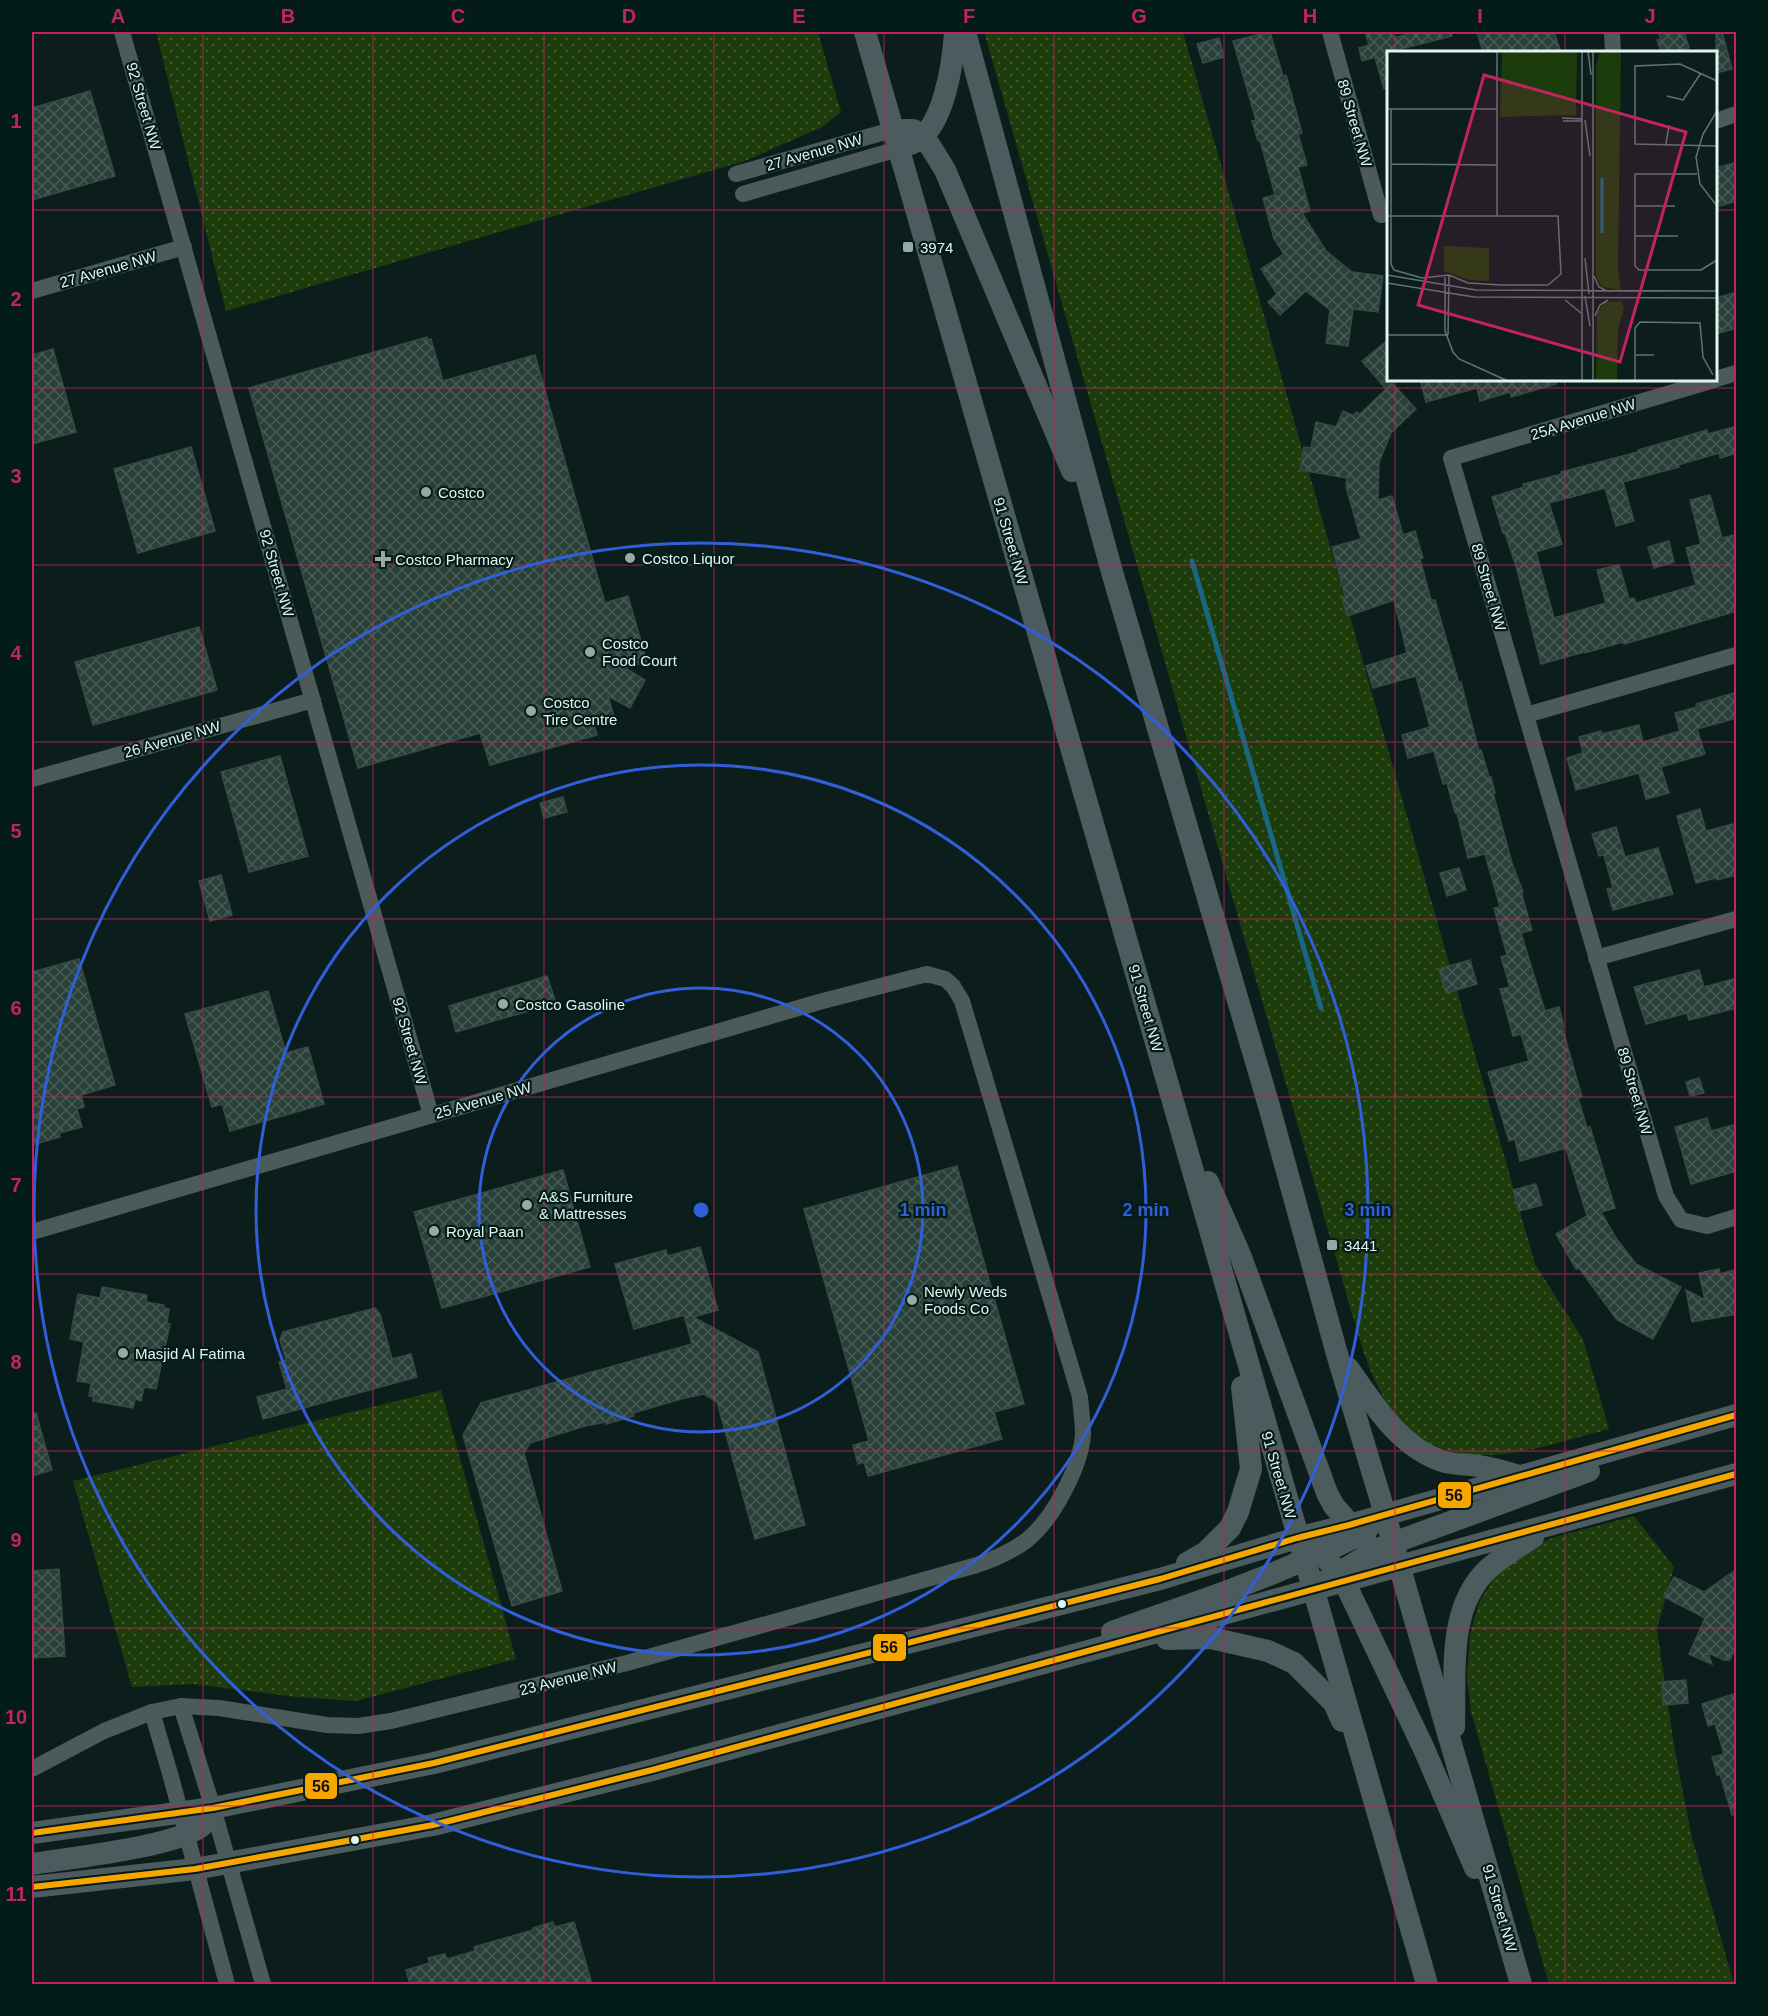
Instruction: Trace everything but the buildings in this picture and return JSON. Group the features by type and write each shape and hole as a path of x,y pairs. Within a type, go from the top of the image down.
{"main road":[{"name":"91 Street NW","path":"865,32 1297,1538 1313,1557 1313,1591 1427,1984"},
{"path":"895,140 916,142 924,136 934,120 944,95 954,56 955,32"},
{"path":"965,32 1112,572 1269,1106 1337,1354 1385,1514"},
{"path":"924,136 945,170 1047,409 1112,572"},
{"path":"1174,1109 1241,1257 1327,1493 1334,1506 1399,1566"},
{"path":"1160,1579 1206,1552 1230,1528 1238,1512 1251,1469 1230,1303"},
{"path":"1337,1354 1386,1419 1410,1444 1443,1461 1480,1466 1520,1476"},
{"path":"958,1688 1313,1557 1737,1416"},
{"path":"1342,1577 1385,1514 1737,1416"},
{"path":"32,1833 188,1842 226,1855 433,1825 652,1770 958,1688 1313,1591 1342,1577 1399,1566 1737,1474"},
{"path":"1369,1538 1385,1514"},
{"path":"1453,1747 1455,1646 1459,1625 1469,1596 1487,1570 1550,1526"},
{"path":"32,1887 188,1842 213,1808 434,1763 1160,1579 1297,1538 1369,1538"},
{"path":"1313,1557 1342,1577 1424,1749 1465,1842 1520,1981"},
{"name":"91 Street NW","path":"1399,1566 1520,1981"},
{"path":"1133,1640 1211,1638 1268,1652 1294,1663 1334,1703 1364,1766"},
{"path":"32,1864 159,1844 188,1842"}],"street":[{"name":"92 Street NW","path":"122,32 431,1115"},
{"name":"89 Street NW","path":"1330,32 1385,214"},
{"path":"1612,32 1613,51"},
{"path":"1717,121 1737,114"},
{"name":"27 Avenue NW","path":"736,174 895,140"},
{"name":"27 Avenue NW","path":"743,194 895,140"},
{"name":"27 Avenue NW","path":"32,291 184,248"},
{"name":"25A Avenue NW","path":"1717,378 1737,373"},
{"name":"25A Avenue NW","path":"1451,458 1708,381"},
{"name":"89 Street NW","path":"1451,458 1666,1196 1682,1220 1707,1226 1737,1217"},
{"path":"1526,715 1737,655"},
{"name":"26 Avenue NW","path":"32,779 313,699"},
{"path":"1596,958 1737,919"},
{"name":"25 Avenue NW","path":"32,1232 819,1002 918,975 936,975 953,986 962,1001 1080,1397 1083,1436 1072,1477"},
{"name":"23 Avenue NW","path":"32,1769 104,1731 152,1712 181,1706 219,1708 327,1725 358,1726 391,1721 615,1666 977,1565 1004,1556 1028,1539 1055,1506 1072,1477"},
{"path":"181,1706 213,1808 263,1984"},
{"path":"152,1712 227,1984"}],"green space":[{"path":"156,32 818,32 841,112 822,127 745,161 226,311"},
{"path":"984,32 1183,32 1535,1264 1583,1339 1609,1429 1544,1447 1512,1453 1481,1455 1452,1452 1425,1441 1400,1420 1374,1379 1350,1307"},
{"path":"441,1390 516,1659 356,1701 297,1697 193,1684 132,1687 73,1481"},
{"path":"1634,1516 1674,1567 1657,1629 1674,1746 1691,1834 1734,1984 1549,1984 1471,1712 1467,1678 1470,1635 1479,1602 1495,1577 1535,1544"}],"waterway":[{"path":"1192,561 1321,1008"}],"transit line":[{"name":"56","path":"32,1833 213,1808 434,1763 1160,1579 1297,1538 1736,1415"},
{"name":"56","path":"32,1887 195,1869 433,1825 652,1770 1736,1474"}],"place":[{"name":"3974","path":"908,247"},
{"name":"Costco","path":"426,492"},
{"name":"Costco Liquor","path":"630,558"},
{"name":"Costco Pharmacy","path":"383,559"},
{"name":"Costco Food Court","path":"590,652"},
{"name":"Costco Tire Centre","path":"531,711"},
{"name":"Costco Gasoline","path":"503,1004"},
{"name":"A&S Furniture & Mattresses","path":"527,1205"},
{"name":"Royal Paan","path":"434,1231"},
{"name":"3441","path":"1332,1245"},
{"name":"Newly Weds Foods Co","path":"912,1300"},
{"name":"Masjid Al Fatima","path":"123,1353"}]}
